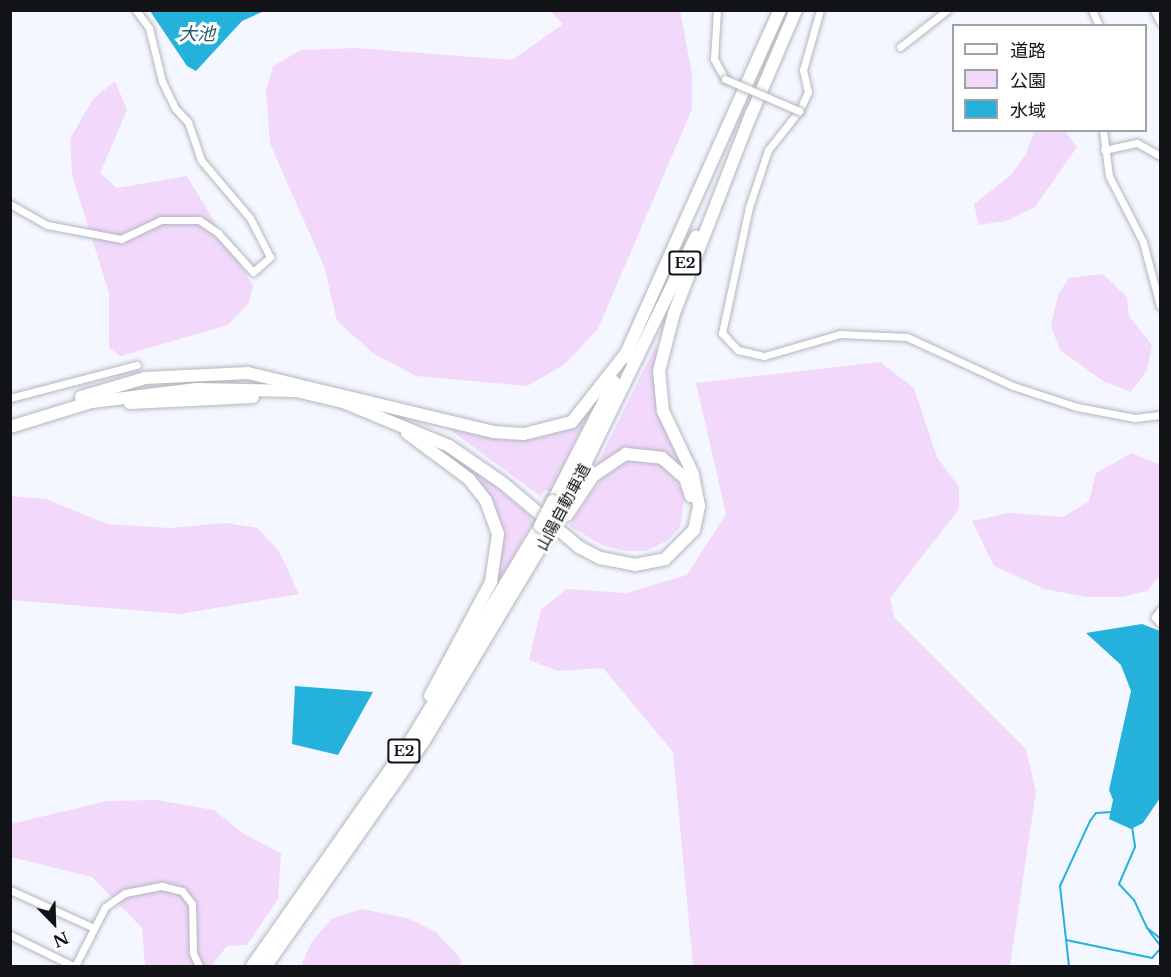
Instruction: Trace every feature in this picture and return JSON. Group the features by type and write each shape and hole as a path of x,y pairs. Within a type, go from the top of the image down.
{"highway":[{"name":"山陽自動車道","path":"561,509 627,352 780,10"},
{"name":"山陽自動車道","path":"252,966 386,779 544,530 561,509 650,338 796,10"},
{"path":"380,410 459,452 579,548 600,558 643,564 677,551 694,530 698,491 663,411 659,371 674,313 752,112"},
{"path":"10,427 146,378 248,373 380,410 494,432 548,432 572,422 589,405 627,352"},
{"path":"10,420 92,398 196,389 295,386"},
{"path":"380,410 484,460 567,530 608,553 642,557 663,551 688,524 691,500 685,478 670,463 651,454 626,454 593,476 561,509 544,530"},
{"path":"380,410 468,479 493,516 499,551 492,582 386,779"},
{"name":"山陽自動車道","path":"267,966 424,741 544,530"}],"street":[{"path":"10,204 47,225 121,239 160,220 199,220 218,233 252,272 270,257 250,218 201,160 188,122 175,108 162,81 149,28 136,10"},
{"path":"717,10 714,59 725,79 799,111"},
{"path":"820,10 809,35 803,70 808,92 799,111 768,150 749,207 722,333 738,350 764,356 840,334 884,333 907,337 1013,386 1077,407 1135,418 1161,415"},
{"path":"900,47 947,10"},
{"path":"1092,10 1099,24"},
{"path":"1154,10 1161,22"},
{"path":"1103,132 1108,176 1143,242 1161,306"},
{"path":"1104,150 1137,143 1161,156"},
{"path":"10,398 28,390 137,365"},
{"path":"1161,610 1155,617 1161,623"},
{"path":"10,935 74,966 105,907 125,893 162,886 182,891 192,904 192,953 199,966"},
{"path":"10,890 94,928"}],"green space":[{"path":"680,10 692,74 692,109 598,329 564,365 527,386 416,376 373,353 337,321 324,266 270,144 266,90 273,66 301,50 355,48 512,60 563,24 550,11"},
{"path":"115,81 127,110 100,173 117,188 187,176 253,286 249,303 228,325 121,356 109,348 109,293 72,175 70,139 93,99"},
{"path":"1034,132 1066,132 1077,147 1035,207 1006,221 979,225 974,204 1011,175 1026,154"},
{"path":"1103,274 1127,297 1129,316 1152,345 1147,370 1131,392 1103,381 1060,350 1051,326 1058,295 1069,278"},
{"path":"655,347 658,350 655,368 684,463 680,466 668,456 642,448 618,452 597,465"},
{"path":"880,362 914,388 937,457 959,487 959,509 890,598 894,617 1026,749 1036,792 1010,966 693,966 673,752 603,668 558,671 529,660 541,609 567,589 626,593 687,575 726,514 696,383"},
{"path":"591,410 551,492 545,490 540,496 445,426 535,439 561,432"},
{"path":"435,447 473,467 530,516 532,522 502,580 496,577 502,550 496,514"},
{"path":"1132,453 1160,465 1160,576 1147,591 1122,597 1087,597 1044,589 994,566 972,521 1008,513 1063,517 1089,501 1096,473"},
{"path":"646,459 665,465 685,494 680,527 667,541 646,551 625,551 604,546 569,526 602,477 623,462"},
{"path":"10,496 46,499 107,524 170,528 226,523 257,528 279,551 299,594 180,614 11,600"},
{"path":"156,800 214,810 244,834 281,853 278,899 247,945 227,946 211,966 145,966 142,928 92,877 11,857 11,824 107,801"},
{"path":"361,909 407,918 436,932 461,959 461,966 301,966 311,943 331,919"}],"water":[{"name":"大池","path":"150,11 264,11 242,21 196,71 187,66"},
{"path":"1142,624 1160,631 1160,798 1143,823 1131,829 1109,819 1113,800 1109,790 1131,691 1121,665 1086,633"},
{"path":"295,686 373,692 338,755 292,744"}],"waterway":[{"path":"1069,966 1060,886 1090,821 1096,813 1112,812"},
{"path":"1132,827 1135,847 1119,884 1134,900 1147,928 1160,938"},
{"path":"1149,931 1160,945"},
{"path":"1066,940 1152,958 1160,949"}]}
